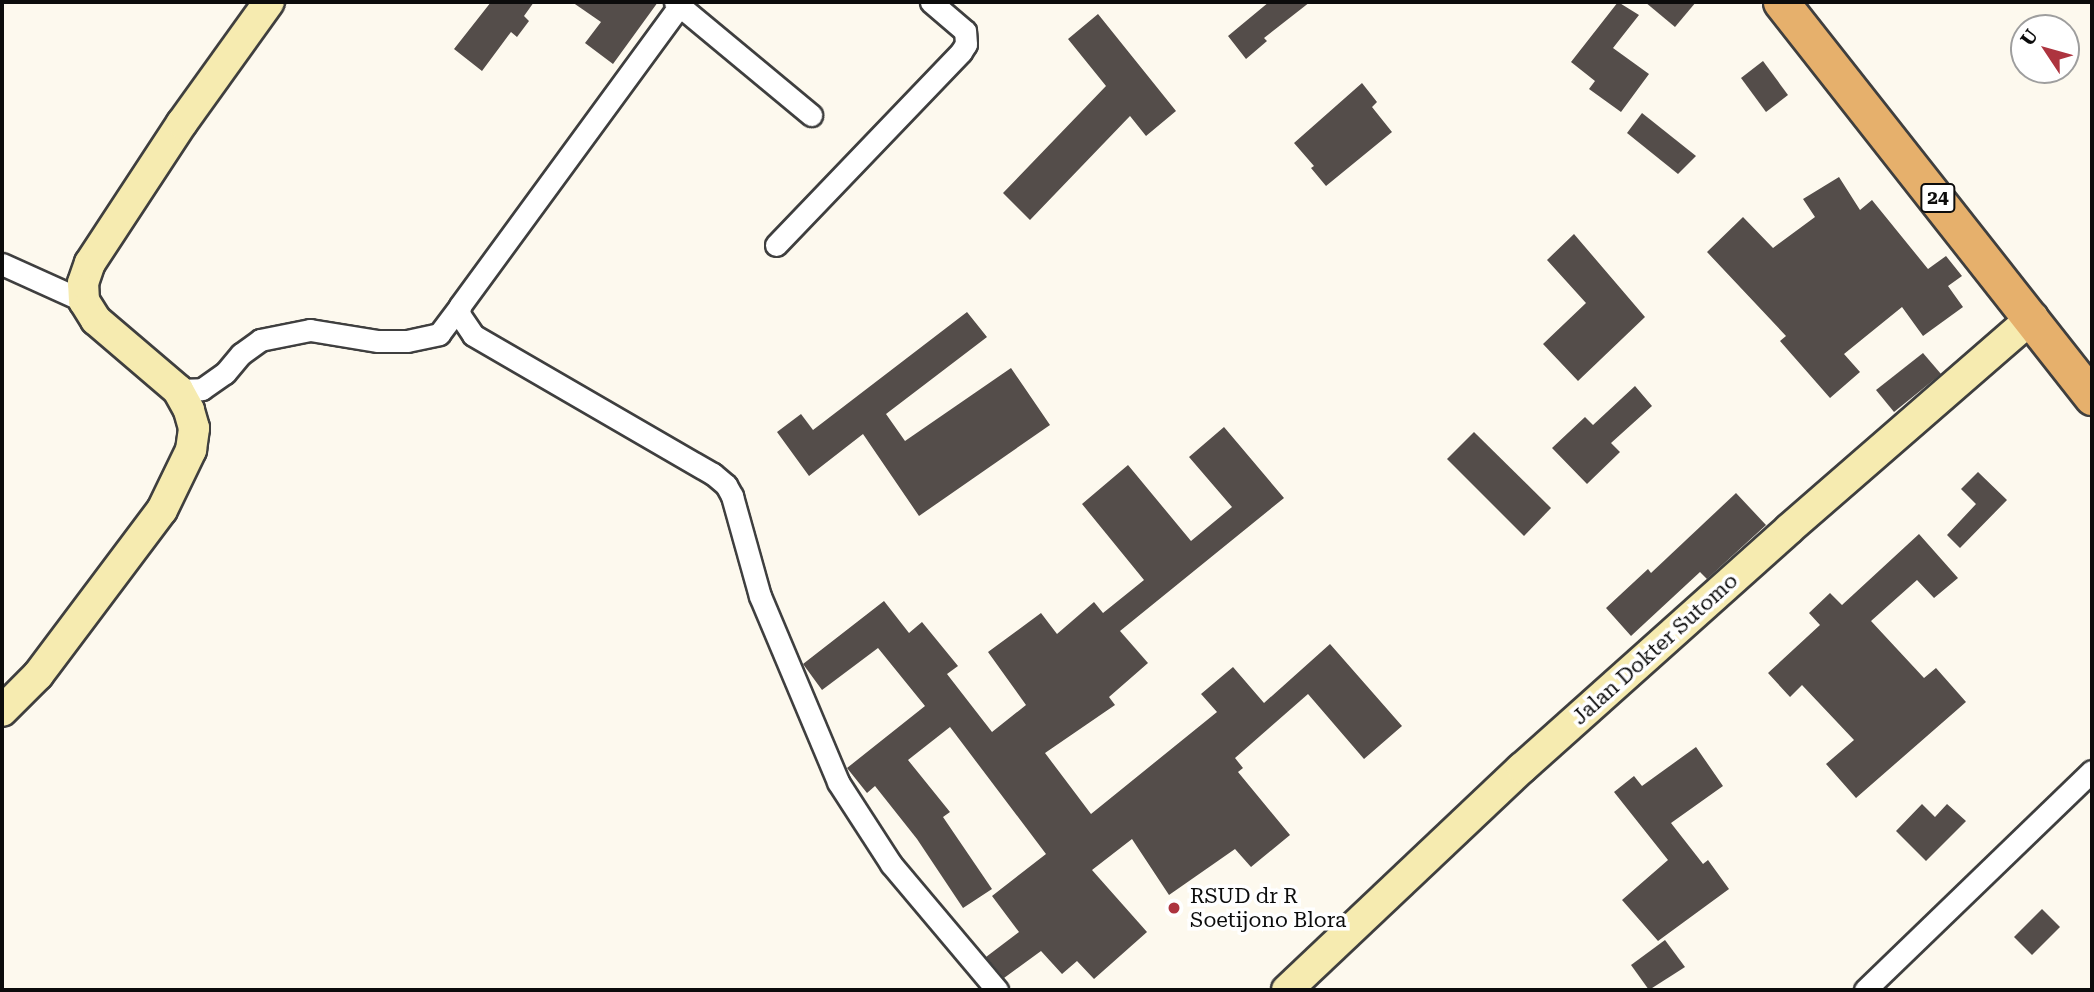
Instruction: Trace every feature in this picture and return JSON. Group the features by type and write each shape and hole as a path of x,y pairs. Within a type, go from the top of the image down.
{"highway":[{"name":"24","path":"1781,2 2033,317 2092,397"}],"main road":[{"path":"2,711 38,675 162,510 191,450 194,428 189,410 178,390 96,320 84,301 83,283 90,263 182,123 269,2"},
{"name":"Jalan Dokter Sutomo","path":"1287,990 1541,751 1789,529 2033,317"}],"street":[{"path":"776,245 961,52 966,44 965,32 931,2"},
{"path":"178,390 202,389 225,373 240,354 260,340 310,330 378,341 407,341 439,334 451,323 460,306 677,4 811,115"},
{"path":"2,264 84,301"},
{"path":"460,306 459,314 473,335 713,474 726,485 732,496 764,606 838,782 891,864 997,990"},
{"path":"1865,990 2092,771"}],"building":[{"path":"491,2 534,2 524,16 529,21 517,37 511,32 482,71 454,49"},
{"path":"572,2 658,2 613,64 585,43 601,22"},
{"path":"1269,2 1310,2 1264,38 1267,41 1246,59 1228,36"},
{"path":"1618,2 1639,15 1613,48 1649,74 1621,112 1589,89 1595,81 1571,62"},
{"path":"1645,2 1696,2 1675,27"},
{"path":"1098,14 1176,111 1146,136 1130,116 1030,220 1003,193 1106,86 1068,39"},
{"path":"1763,61 1788,95 1766,112 1741,78"},
{"path":"1362,83 1377,102 1372,107 1392,132 1326,186 1311,168 1314,166 1294,143"},
{"path":"1642,113 1696,156 1678,174 1627,133"},
{"path":"1839,177 1860,210 1872,200 1928,269 1946,256 1962,276 1948,286 1963,307 1923,336 1902,307 1844,354 1860,372 1830,398 1780,341 1786,336 1707,252 1743,217 1773,248 1815,217 1803,199"},
{"path":"1574,234 1645,317 1578,381 1543,344 1586,303 1547,260"},
{"path":"967,312 987,337 886,414 905,441 1011,368 1050,425 919,516 863,434 809,476 777,432 801,414 813,430"},
{"path":"1923,353 1941,374 1894,412 1876,390"},
{"path":"1635,386 1652,406 1611,443 1620,452 1587,484 1552,448 1585,417 1593,425"},
{"path":"1224,427 1284,498 1120,631 1148,663 1109,697 1115,705 1045,753 1091,814 1217,712 1201,694 1233,667 1264,703 1330,644 1402,726 1364,759 1308,694 1235,758 1243,768 1238,772 1290,835 1251,867 1235,849 1169,895 1132,839 1092,870 1147,932 1094,979 1077,961 1062,974 1041,951 1004,978 986,957 1019,932 992,896 1046,854 950,727 908,760 950,812 943,817 992,889 963,908 917,839 875,786 867,793 847,768 925,706 878,648 822,690 803,664 884,601 909,633 922,622 958,666 947,674 992,732 1026,705 988,652 1041,613 1057,634 1094,602 1103,613 1144,580 1082,504 1128,465 1191,541 1232,507 1189,457"},
{"path":"1474,432 1551,508 1524,536 1447,459"},
{"path":"1978,472 2007,500 1960,548 1947,535 1976,504 1961,489"},
{"path":"1736,493 1766,525 1707,579 1700,572 1631,636 1606,608 1648,569 1651,573"},
{"path":"1919,534 1958,578 1934,598 1917,580 1871,621 1924,678 1936,668 1966,702 1856,798 1826,764 1854,740 1802,685 1790,697 1768,673 1820,625 1809,613 1830,593 1842,605"},
{"path":"1696,747 1723,786 1671,823 1703,864 1708,860 1729,889 1658,941 1622,900 1668,860 1614,792 1634,776 1642,786"},
{"path":"1922,804 1935,817 1947,804 1966,821 1926,861 1896,831"},
{"path":"2042,909 2060,927 2032,955 2014,937"},
{"path":"1665,940 1685,967 1649,990 1631,965"}],"place":[{"name":"RSUD dr R Soetijono Blora","path":"1174,908"}]}
